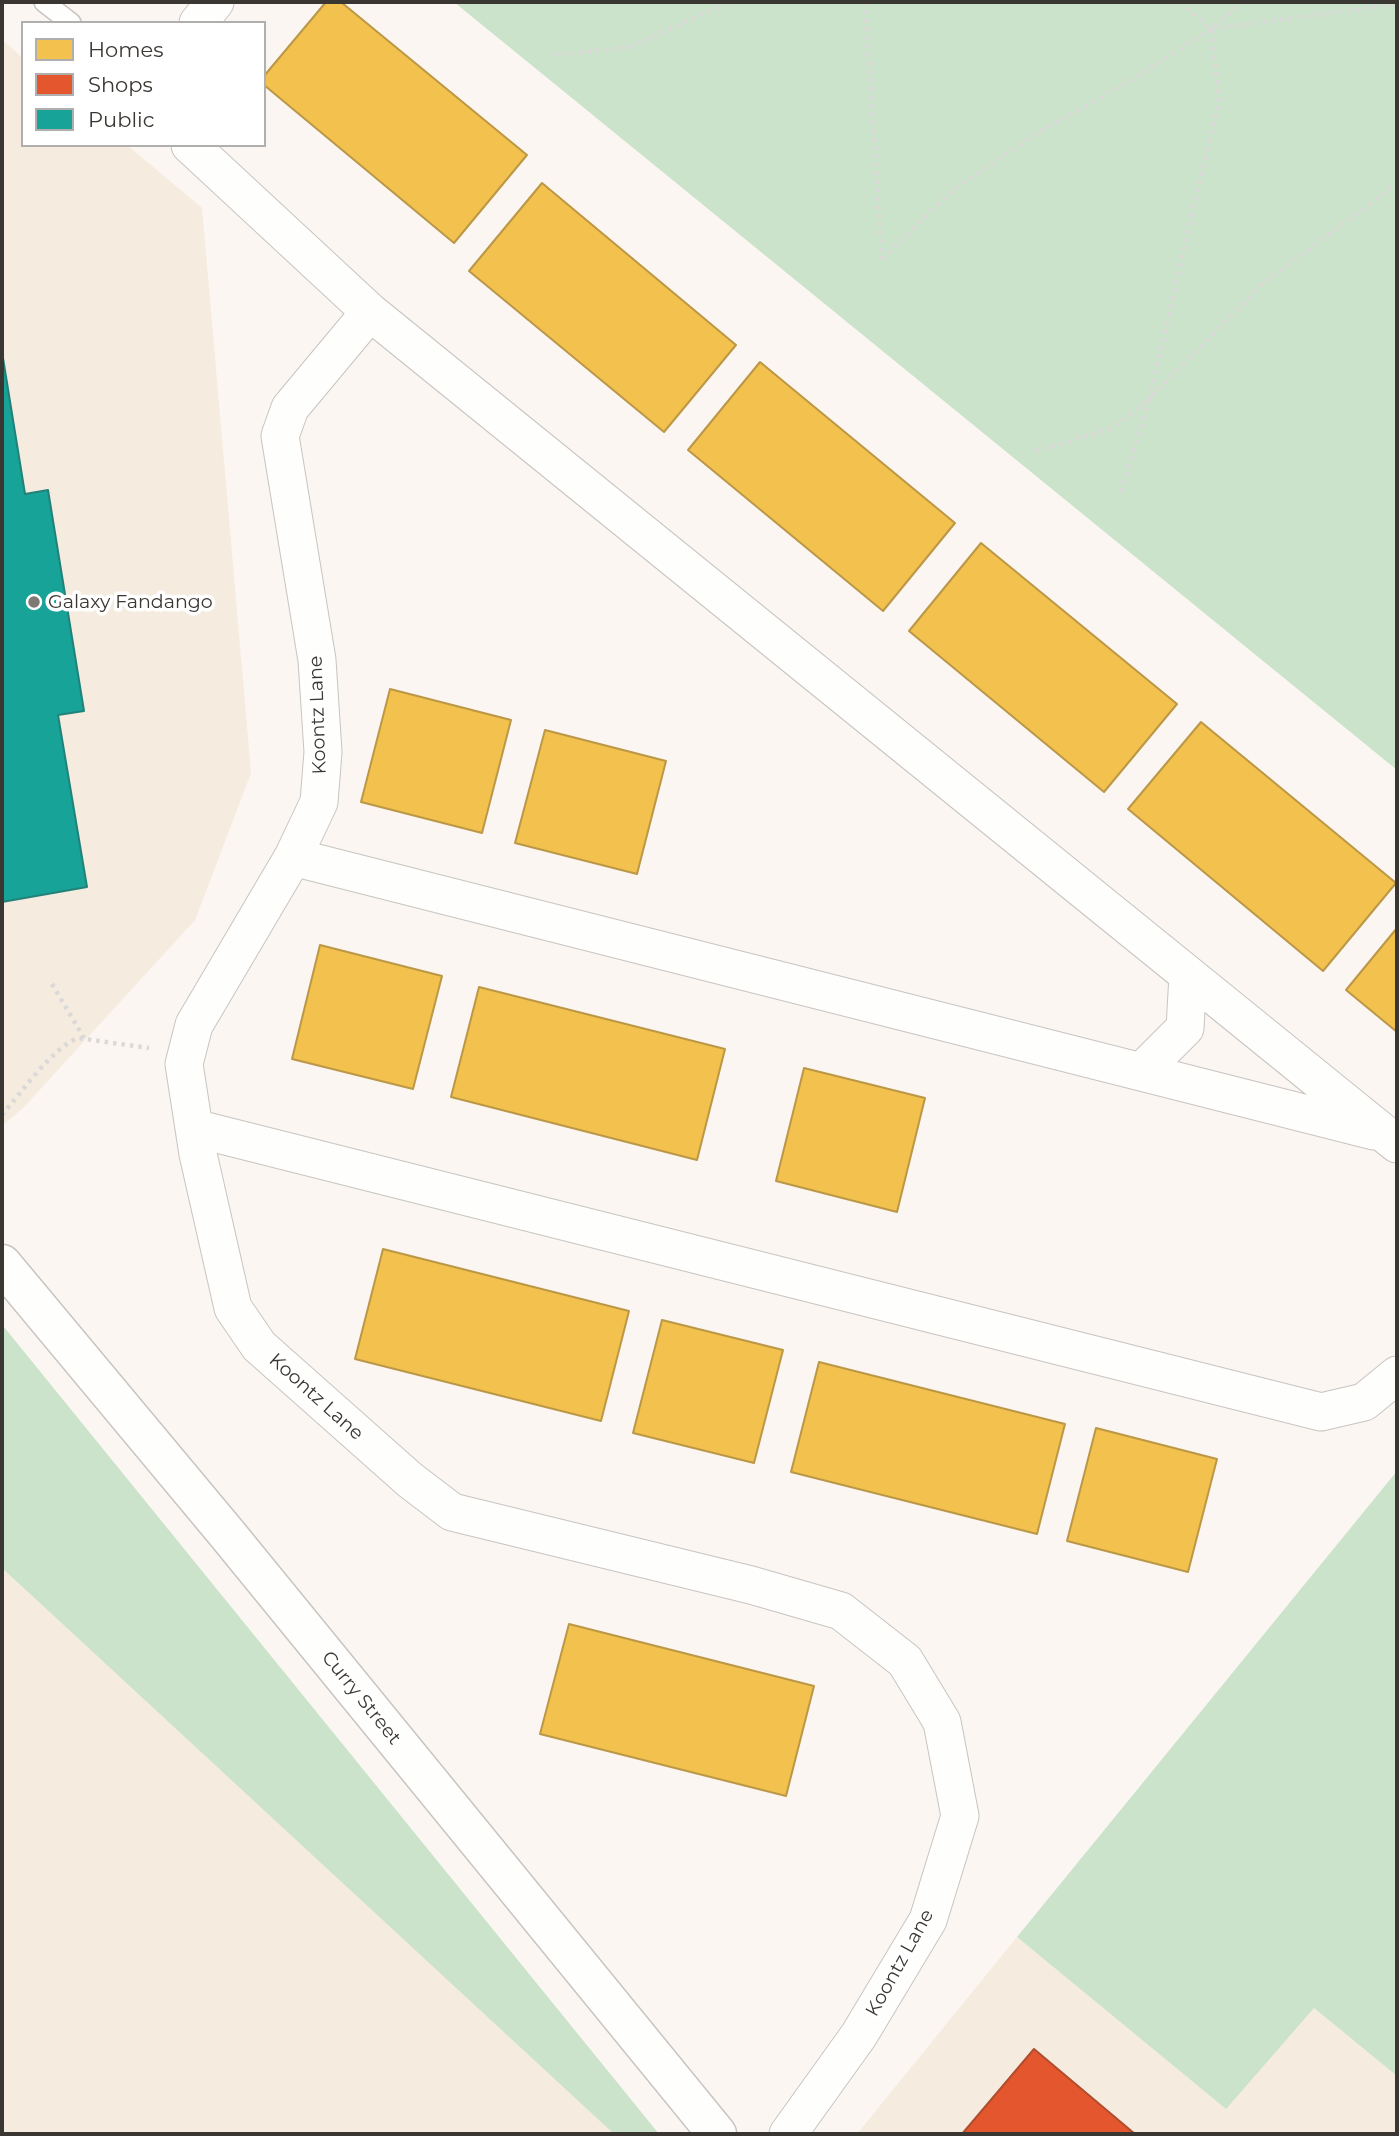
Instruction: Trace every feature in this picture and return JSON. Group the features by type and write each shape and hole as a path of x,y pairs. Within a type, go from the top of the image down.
{"street":[{"path":"200,21 215,2"},
{"path":"192,147 370,312 1391,1139"},
{"name":"Koontz Lane","path":"370,312 290,408 280,436 317,660 323,752 319,802 293,857 194,1025 184,1064 194,1128 233,1308 259,1346 410,1480 452,1512 841,1611 905,1661 942,1722 960,1816 928,1920 859,2035 788,2134"},
{"path":"293,857 1141,1072 1391,1139"},
{"path":"1141,1072 1185,1028 1188,975"},
{"path":"194,1128 1321,1412 1364,1402 1397,1375"},
{"name":"Curry Street","path":"2,1264 228,1535 717,2134"}],"lane":[{"path":"44,2 68,21"}],"path":[{"path":"554,55 631,47 728,2"},
{"path":"864,2 882,259 952,191 1039,132 1138,76 1211,29 1242,2"},
{"path":"1121,492 1149,399 1219,99 1211,29 1180,2"},
{"path":"1211,29 1397,4"},
{"path":"1035,451 1111,429 1149,399 1262,284 1397,184"},
{"path":"52,984 84,1038"},
{"path":"2,1115 59,1049 71,1040 84,1038 162,1050"}],"shaded area":[{"path":"2,40 21,56 21,147 129,147 202,208 251,773 195,920 24,1107 2,1126"},
{"path":"2,1568 435,1968 614,2134 2,2134"},
{"path":"1017,1937 1225,2108 1314,2008 1397,2076 1397,2134 857,2134"}],"green space":[{"path":"454,2 1397,2 1397,770"},
{"path":"4,1327 659,2134 614,2134 2,1568"},
{"path":"1397,1471 1397,2076 1314,2008 1226,2109 1017,1937"}],"building: Homes":[{"path":"326,2 341,2 527,155 454,243 266,87 266,74"},
{"path":"542,183 736,345 664,432 469,271"},
{"path":"760,362 955,523 883,611 688,450"},
{"path":"981,543 1177,704 1104,792 909,631"},
{"path":"390,689 511,720 482,833 361,802"},
{"path":"1201,722 1396,883 1323,971 1128,809"},
{"path":"545,730 666,761 637,874 515,843"},
{"path":"1397,928 1397,1032 1346,990"},
{"path":"320,945 442,976 413,1089 292,1059"},
{"path":"479,987 725,1049 697,1160 451,1097"},
{"path":"804,1068 925,1098 897,1212 776,1181"},
{"path":"383,1249 629,1311 601,1421 355,1359"},
{"path":"662,1320 783,1350 754,1463 633,1433"},
{"path":"819,1362 1065,1424 1037,1534 791,1472"},
{"path":"1096,1428 1217,1459 1188,1572 1067,1541"},
{"path":"569,1624 814,1686 786,1796 540,1734"}],"building: Shops":[{"path":"1034,2049 1135,2134 962,2134"}],"building: Public":[{"name":"Galaxy Fandango","path":"2,352 25,494 48,490 84,711 58,715 87,887 2,902"}],"place":[{"name":"Galaxy Fandango","path":"34,602"}]}
